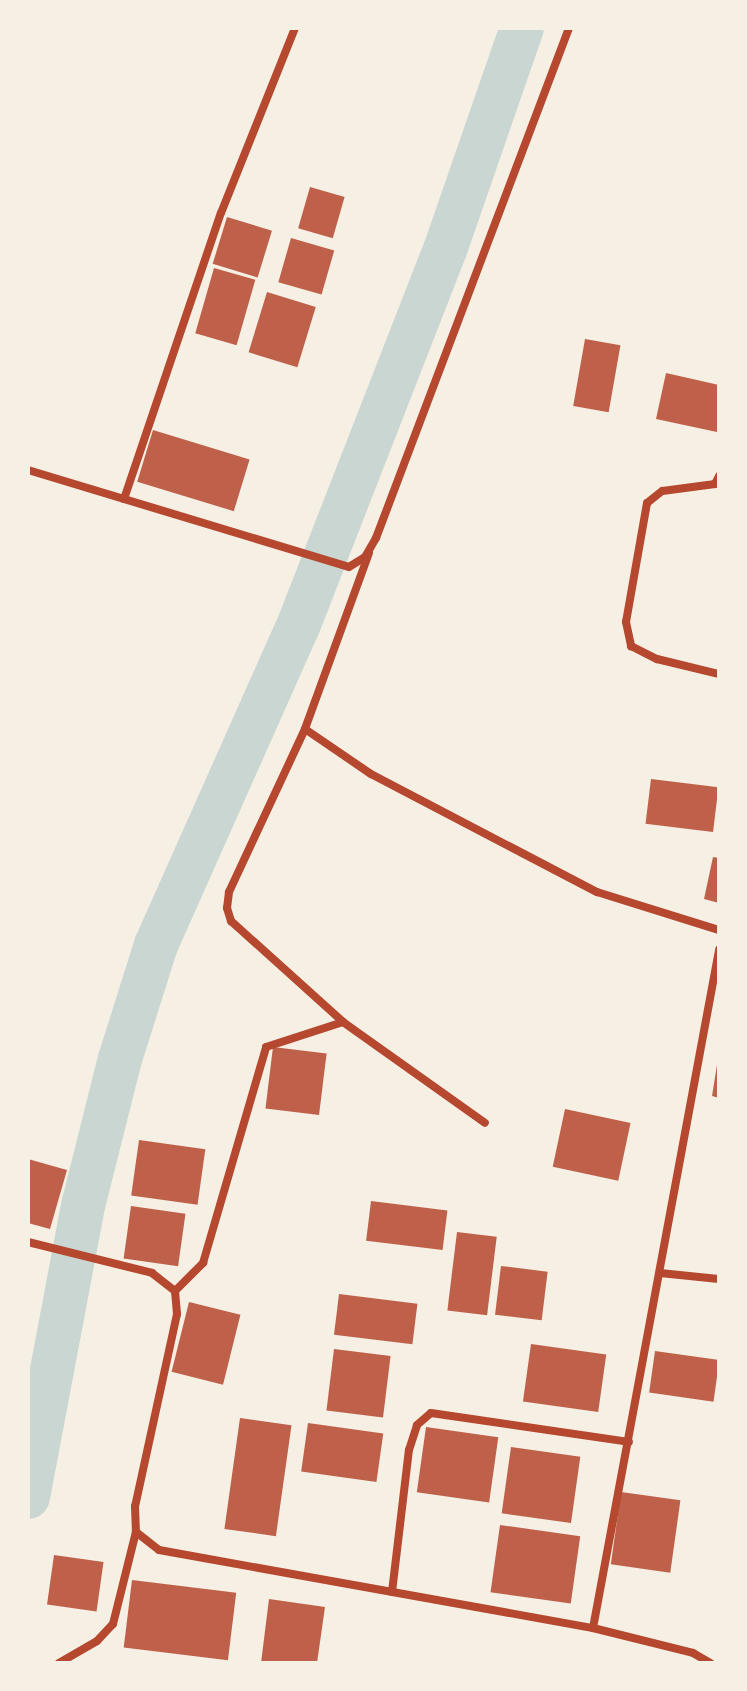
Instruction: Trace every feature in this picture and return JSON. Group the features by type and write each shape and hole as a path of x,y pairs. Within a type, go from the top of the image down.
{"street":[{"path":"124,499 221,213 295,28"},
{"path":"485,1123 343,1022 231,921 227,908 229,892 305,729 569,28"},
{"path":"28,470 270,540 349,567 371,548"},
{"path":"719,476 715,484 662,491 647,503 626,622 631,646 657,659 719,674"},
{"path":"305,729 371,774 597,892 719,930"},
{"path":"593,1628 719,950"},
{"path":"175,1291 203,1263 266,1047 343,1022"},
{"path":"32,1243 152,1273 175,1291 177,1314 135,1506 136,1532 113,1624 97,1641 59,1663"},
{"path":"660,1273 719,1279"},
{"path":"392,1592 409,1450 417,1425 431,1413 629,1442"},
{"path":"136,1532 159,1550 593,1628 693,1653 710,1663"}],"building":[{"path":"310,187 345,197 333,238 298,228"},
{"path":"227,217 272,231 258,278 213,264"},
{"path":"291,238 334,250 322,295 278,282"},
{"path":"214,268 255,280 237,345 195,333"},
{"path":"267,292 316,307 297,367 249,352"},
{"path":"585,339 620,345 609,412 573,406"},
{"path":"666,373 719,385 717,432 656,419"},
{"path":"153,430 250,460 234,511 137,482"},
{"path":"651,779 718,787 713,832 646,824"},
{"path":"713,857 719,858 719,903 704,899"},
{"path":"273,1047 327,1054 319,1115 265,1109"},
{"path":"719,1065 719,1098 712,1096"},
{"path":"565,1109 631,1123 618,1181 553,1167"},
{"path":"139,1140 205,1149 198,1205 131,1195"},
{"path":"28,1159 67,1170 50,1229 28,1223"},
{"path":"371,1201 447,1210 443,1250 366,1241"},
{"path":"131,1206 185,1214 178,1266 124,1258"},
{"path":"457,1232 497,1237 487,1315 447,1310"},
{"path":"501,1266 548,1272 542,1320 495,1315"},
{"path":"339,1294 417,1304 412,1344 334,1335"},
{"path":"189,1302 240,1315 223,1385 172,1372"},
{"path":"531,1344 606,1355 598,1412 523,1401"},
{"path":"334,1349 391,1356 383,1417 326,1411"},
{"path":"655,1351 719,1360 714,1402 649,1393"},
{"path":"240,1418 291,1425 276,1536 224,1529"},
{"path":"308,1423 383,1434 376,1482 301,1472"},
{"path":"426,1427 498,1437 489,1503 417,1492"},
{"path":"511,1447 580,1457 571,1523 502,1513"},
{"path":"621,1492 680,1500 670,1573 611,1564"},
{"path":"500,1525 580,1536 571,1604 491,1592"},
{"path":"54,1555 104,1562 97,1611 47,1605"},
{"path":"132,1580 236,1593 228,1660 124,1647"},
{"path":"269,1599 325,1607 317,1663 261,1663"}],"waterway":[{"path":"28,1497 84,1202 120,1059 156,945 299,624 445,250 522,28"}]}
